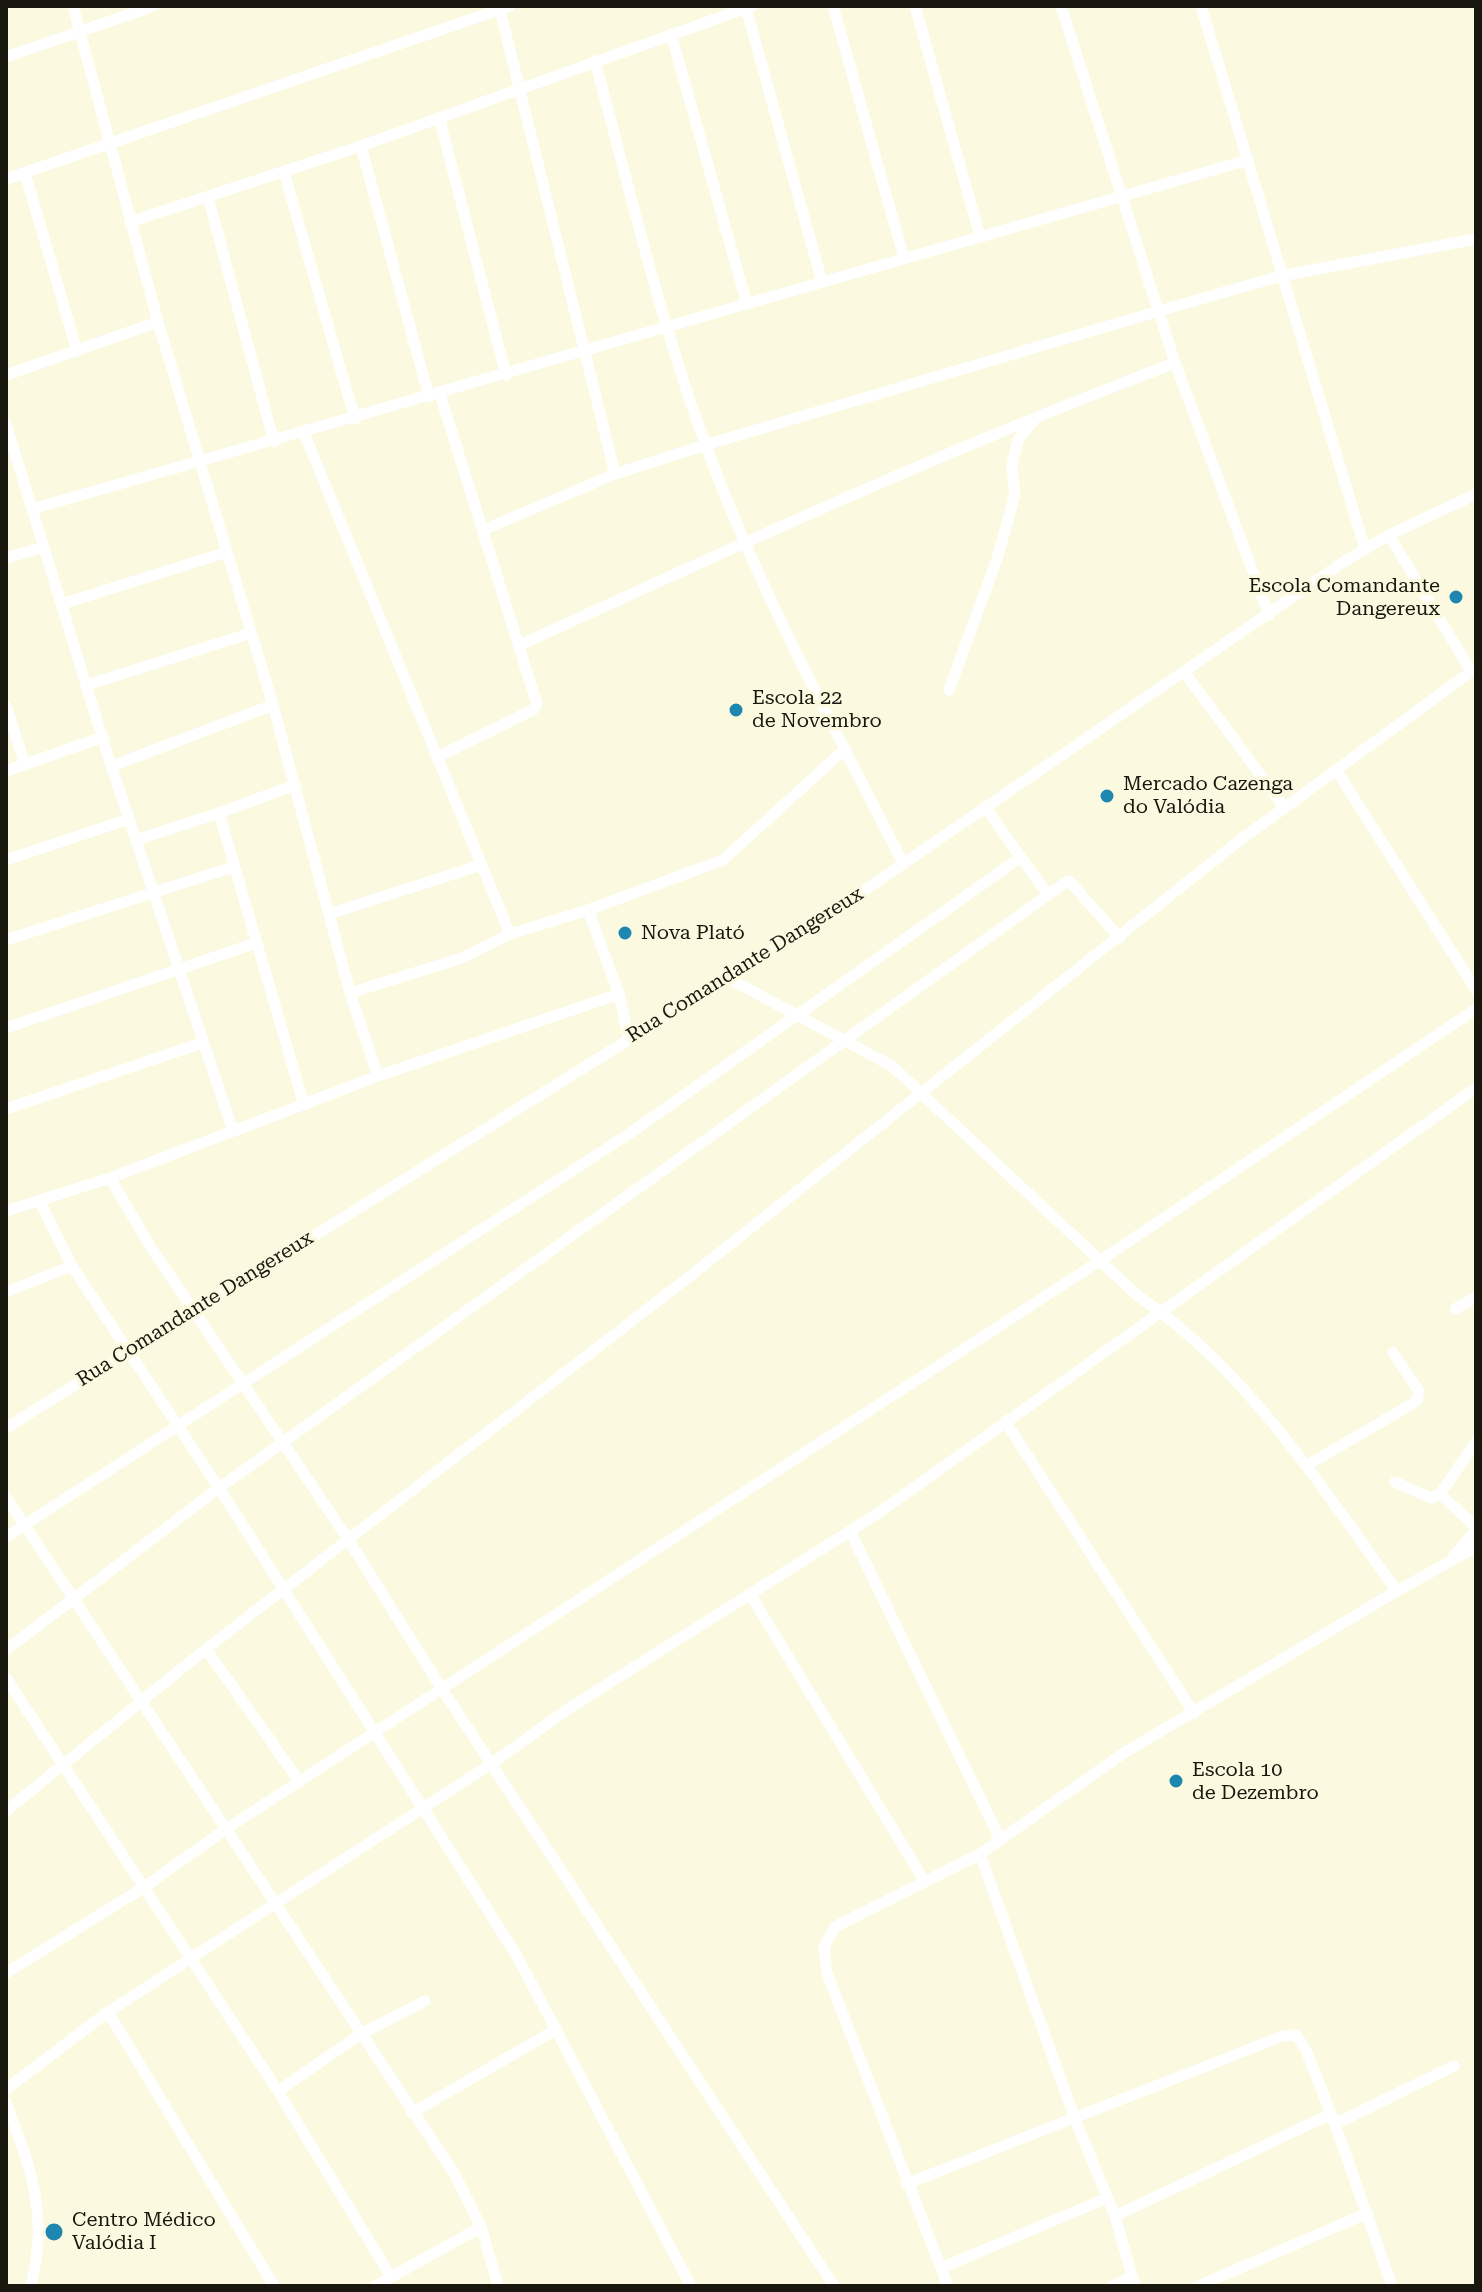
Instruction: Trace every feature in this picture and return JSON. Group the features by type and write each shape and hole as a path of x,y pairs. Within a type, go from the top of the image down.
{"street":[{"path":"73,6 158,322 273,705 350,993 378,1076"},
{"path":"6,56 154,6"},
{"path":"833,6 904,258"},
{"path":"915,6 980,236"},
{"path":"1061,6 1175,363 1269,615"},
{"path":"1201,6 1365,549"},
{"path":"6,179 109,146 503,7 519,88 615,474"},
{"path":"130,222 361,146 749,7 822,282"},
{"path":"671,34 747,304"},
{"path":"595,61 668,328 705,445 744,542 903,863"},
{"path":"439,117 506,375"},
{"path":"361,146 435,396 483,530 536,697 533,710 437,757"},
{"path":"32,509 355,419 1248,160"},
{"path":"284,172 355,419"},
{"path":"25,173 77,351"},
{"path":"208,197 274,442"},
{"path":"483,530 615,474 1159,311 1281,276 1476,239"},
{"path":"6,375 158,322"},
{"path":"520,645 744,542 1037,417 1175,363"},
{"path":"949,690 997,559 1015,495 1012,466 1018,440 1037,417"},
{"path":"6,424 129,819 233,1131"},
{"path":"304,433 510,934"},
{"name":"Rua Comandante Dangereux","path":"6,1428 629,1039 903,863 1365,549 1476,494"},
{"path":"6,1811 206,1649 924,1093 1284,807 1474,669 1389,535"},
{"path":"6,558 44,547"},
{"path":"62,604 227,552"},
{"path":"87,685 251,633"},
{"path":"1185,673 1284,807"},
{"path":"112,766 273,705"},
{"path":"6,706 25,765"},
{"path":"6,771 103,737"},
{"path":"350,993 462,958 510,934 588,910 723,860 845,749"},
{"path":"1336,770 1471,972 1476,990"},
{"path":"136,840 295,785"},
{"path":"985,807 1048,895"},
{"path":"219,813 304,1105"},
{"path":"6,860 129,819"},
{"path":"6,1537 629,1134 1021,857"},
{"path":"329,914 481,865"},
{"path":"6,940 233,867"},
{"path":"6,1650 219,1488 842,1040 1069,881 1120,938"},
{"path":"588,910 619,994 629,1039"},
{"path":"6,1028 256,943"},
{"path":"726,977 892,1066 924,1093 1138,1296 1161,1311 1223,1368 1306,1466 1397,1591"},
{"path":"6,1211 110,1178 378,1076 619,994"},
{"path":"6,1973 143,1888 299,1781 1101,1260 1476,1009"},
{"path":"6,1109 202,1043"},
{"path":"6,2089 108,2012 277,1905 491,1764 568,1709 850,1531 1476,1088"},
{"path":"110,1178 834,2286"},
{"path":"40,1202 72,1266 219,1488 517,1956 691,2286"},
{"path":"6,1292 72,1266"},
{"path":"1455,1309 1476,1297"},
{"path":"1306,1466 1417,1401 1419,1391 1393,1353"},
{"path":"1005,1421 1194,1713"},
{"path":"1395,1482 1431,1498 1440,1494 1476,1442"},
{"path":"1440,1494 1476,1528 1448,1563"},
{"path":"6,1497 454,2173 481,2227 498,2286"},
{"path":"850,1531 1000,1839"},
{"path":"948,2286 827,1973 824,1947 835,1927 980,1854 1124,1753 1476,1547"},
{"path":"750,1594 925,1882"},
{"path":"206,1649 299,1781"},
{"path":"6,1678 278,2091 390,2275"},
{"path":"980,1854 1075,2119 1115,2216 1134,2281 1112,2286"},
{"path":"278,2091 361,2034 425,2001"},
{"path":"108,2012 274,2286"},
{"path":"412,2113 557,2029"},
{"path":"906,2184 1283,2036 1296,2035 1333,2119 1392,2286"},
{"path":"1115,2216 1454,2066"},
{"path":"6,2102 32,2176 41,2232 31,2286"},
{"path":"941,2268 1107,2198"},
{"path":"1198,2286 1368,2213"},
{"path":"375,2286 481,2227"}],"place":[{"name":"Escola Comandante Dangereux","path":"1456,597"},
{"name":"Escola 22 de Novembro","path":"736,710"},
{"name":"Mercado Cazenga do Valódia","path":"1107,796"},
{"name":"Nova Plató","path":"625,933"},
{"name":"Escola 10 de Dezembro","path":"1176,1781"},
{"name":"Centro Médico Valódia I","path":"54,2232"}]}
